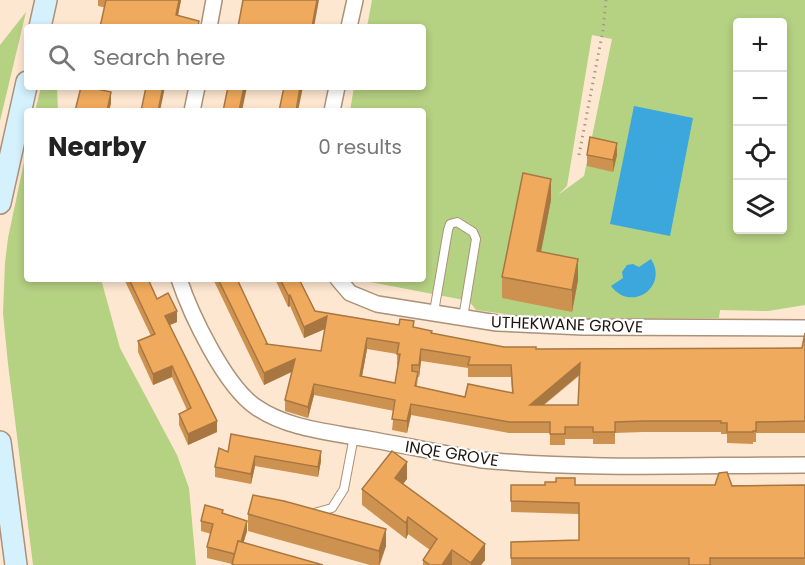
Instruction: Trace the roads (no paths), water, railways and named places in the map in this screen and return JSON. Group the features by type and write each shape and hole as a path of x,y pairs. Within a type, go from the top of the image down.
{"street":[{"path":"41,24 46,0"},
{"path":"210,24 214,0"},
{"path":"350,24 355,0"},
{"path":"0,203 25,90"},
{"path":"193,108 196,90"},
{"path":"333,108 336,90"},
{"name":"INQE GROVE","path":"179,282 223,371 240,394 256,407 276,418 305,428 509,463 805,465"},
{"name":"UTHEKWANE GROVE","path":"341,282 350,292 377,304 497,324 805,328"},
{"path":"0,442 16,565"}],"lane":[{"path":"434,312 448,230 450,224 457,222 473,232 476,238 463,318"},
{"path":"300,513 316,513 332,508 344,489 354,436"}],"water":[{"path":"634,106 693,118 670,236 610,224"},
{"path":"651,259 655,269 655,279 652,287 645,293 637,297 628,297 619,294 611,286 623,278 622,272 627,265 633,264 639,267"}]}
